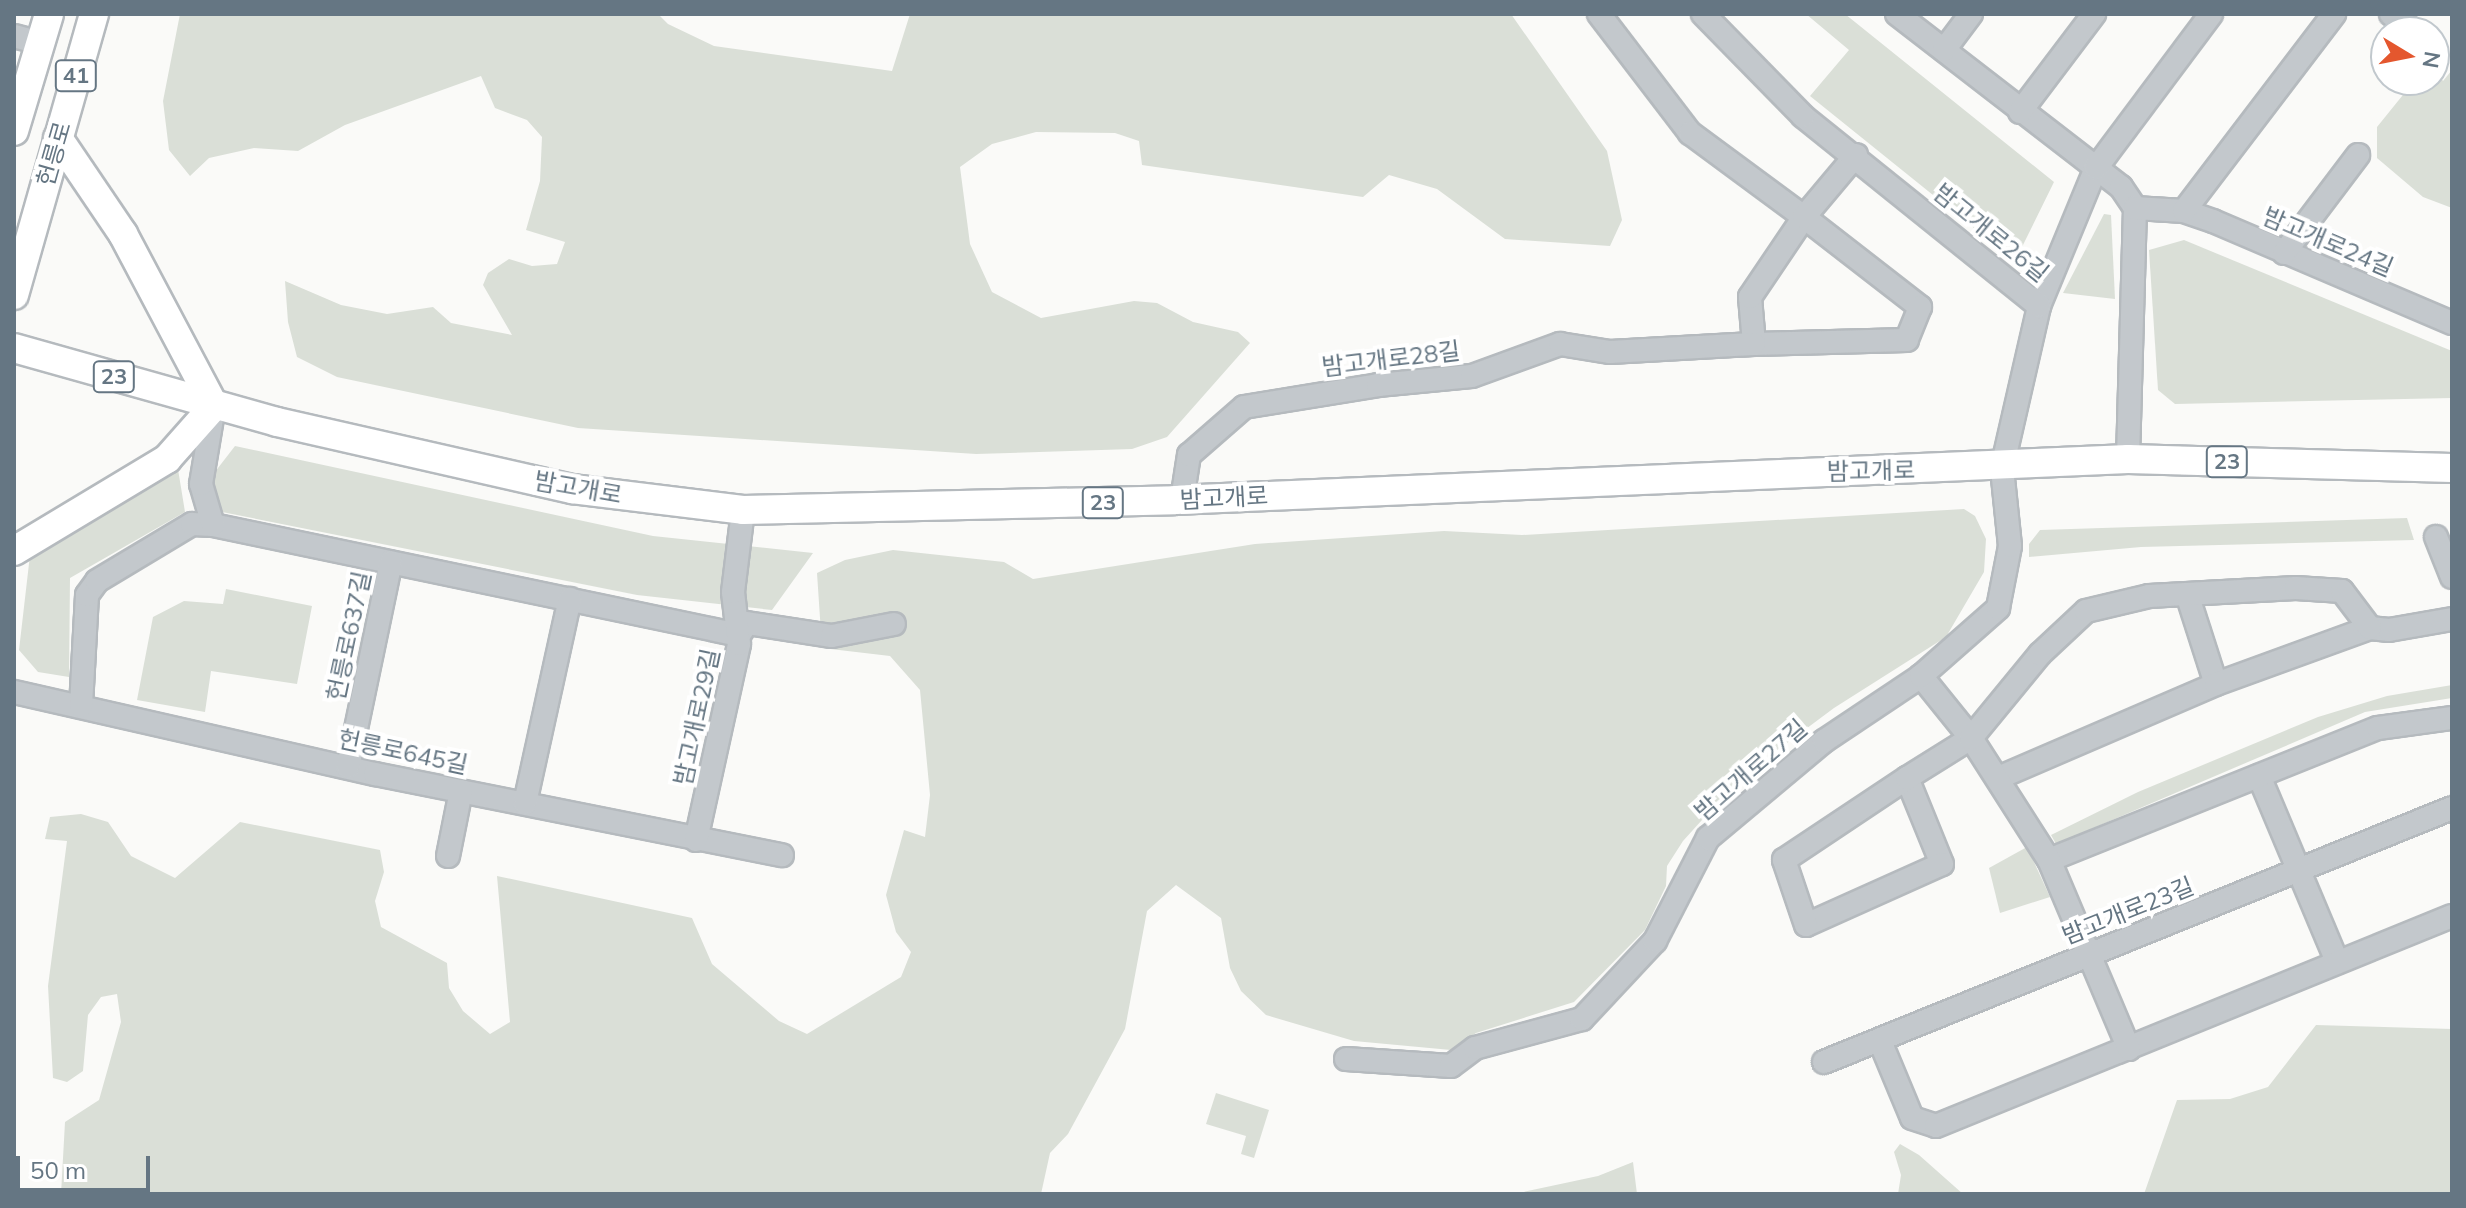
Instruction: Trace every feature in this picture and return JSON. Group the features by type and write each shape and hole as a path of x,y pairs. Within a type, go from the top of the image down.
{"main road":[{"name":"헌릉로","path":"16,118 27,40 49,14"},
{"name":"헌릉로","path":"14,295 94,14"},
{"path":"14,551 167,459 214,406 123,234 58,138"},
{"name":"밤고개로","path":"14,348 214,406 572,489 743,510 1182,500 1628,478 2002,468 2128,459 2452,468"}],"street":[{"path":"1599,14 1690,133 1804,217 1920,307 1907,340 1754,344 1750,297 1804,217 1856,155"},
{"name":"밤고개로26길","path":"1703,14 1803,116 1856,155 2039,306 2002,468"},
{"path":"1897,14 2121,187 2135,208 2128,459"},
{"path":"1944,50 1971,14"},
{"path":"2020,112 2094,14"},
{"path":"2039,306 2096,168 2211,14"},
{"path":"2184,211 2334,14"},
{"path":"2284,253 2358,155"},
{"name":"밤고개로24길","path":"2135,208 2184,211 2452,323"},
{"name":"밤고개로28길","path":"1182,500 1189,455 1244,407 1378,385 1472,376 1560,344 1610,352 1754,344"},
{"path":"81,706 87,595 97,581 192,524 213,525 201,484 214,406"},
{"name":"밤고개로27길","path":"1346,1059 1451,1066 1475,1048 1582,1019 1655,941 1708,838 1824,741 1921,676 1998,608 2010,546 2002,468"},
{"name":"밤고개로29길","path":"696,840 739,635 733,592 743,510"},
{"name":"헌릉로637길","path":"213,525 739,635"},
{"path":"2436,537 2452,577"},
{"name":"헌릉로637길","path":"348,767 391,562"},
{"path":"1907,778 1942,864 1806,925 1784,860 1907,778 1971,738 2040,654 2086,611 2149,596 2188,597 2296,588 2342,591 2370,628"},
{"path":"2188,597 2216,684"},
{"path":"525,803 570,599"},
{"path":"1998,778 2216,684 2370,628 2389,630 2452,619"},
{"path":"739,635 747,623 832,636 894,624"},
{"path":"1921,676 1971,738 2049,860 2129,1049"},
{"name":"헌릉로645길","path":"14,692 461,791 782,855"},
{"path":"2049,860 2378,728 2452,718"},
{"path":"2259,776 2337,962"},
{"path":"448,856 461,791"},
{"name":"밤고개로23길","path":"1824,1062 2452,808"},
{"path":"1880,1041 1912,1118 1936,1126 2452,916"}],"shaded area":[{"path":"180,14 658,14 668,24 714,46 892,71 910,14 1511,14 1607,151 1622,220 1610,246 1505,239 1437,189 1389,175 1363,197 1142,165 1139,141 1115,133 1036,132 992,144 960,167 970,244 992,292 1041,318 1134,301 1157,303 1193,322 1238,332 1250,343 1167,437 1132,449 976,454 578,428 337,377 297,357 288,322 285,281 341,305 387,314 433,307 451,323 512,335 483,285 488,273 509,259 532,266 557,264 565,242 526,230 540,181 542,137 527,120 495,108 481,76 345,125 298,151 254,148 209,158 190,176 169,150 163,101"},
{"path":"1806,14 1845,14 2054,182 2022,247 2005,253 1810,96 1849,50"},
{"path":"2452,70 2452,208 2423,197 2377,158 2377,127 2402,96 2450,96"},
{"path":"2104,214 2111,215 2115,299 2063,293"},
{"path":"2184,240 2452,351 2452,398 2175,404 2158,390 2149,250"},
{"path":"235,446 653,536 813,553 772,610 637,595 222,512 211,477"},
{"path":"177,463 185,512 70,578 69,677 38,672 19,650 30,555"},
{"path":"1964,509 1975,516 1986,539 1984,572 1946,637 1834,708 1739,779 1683,841 1667,866 1666,886 1645,930 1574,1002 1476,1033 1451,1050 1354,1041 1266,1015 1241,991 1230,968 1221,918 1176,885 1147,911 1125,1029 1068,1134 1050,1153 1041,1194 61,1194 65,1122 99,1100 121,1022 117,994 101,997 88,1015 83,1071 67,1082 53,1078 48,986 67,841 45,839 50,817 81,814 108,822 131,856 175,878 240,822 380,850 384,872 375,901 381,927 447,963 449,988 463,1011 490,1034 510,1022 497,876 692,918 712,964 779,1021 807,1034 901,977 911,952 896,932 886,895 904,830 925,837 930,795 920,690 890,656 822,648 817,573 845,560 893,550 1004,562 1033,579 1255,544 1444,531 1522,535"},
{"path":"2407,518 2414,540 2141,547 2029,557 2029,544 2040,530"},
{"path":"226,589 312,606 297,684 211,671 205,712 137,700 153,617 184,601 223,604"},
{"path":"2452,685 2452,698 2365,712 2056,844 2051,835 2138,792 2318,717 2387,696"},
{"path":"2027,847 2050,897 2000,913 1989,868"},
{"path":"2316,1025 2452,1029 2452,1194 2144,1194 2177,1100 2230,1099 2268,1087"},
{"path":"1216,1093 1269,1110 1254,1158 1241,1154 1246,1136 1206,1124"},
{"path":"1900,1144 1919,1155 1963,1194 1898,1194 1901,1175 1894,1152"},
{"path":"1633,1162 1637,1194 1514,1194 1598,1176"}]}
